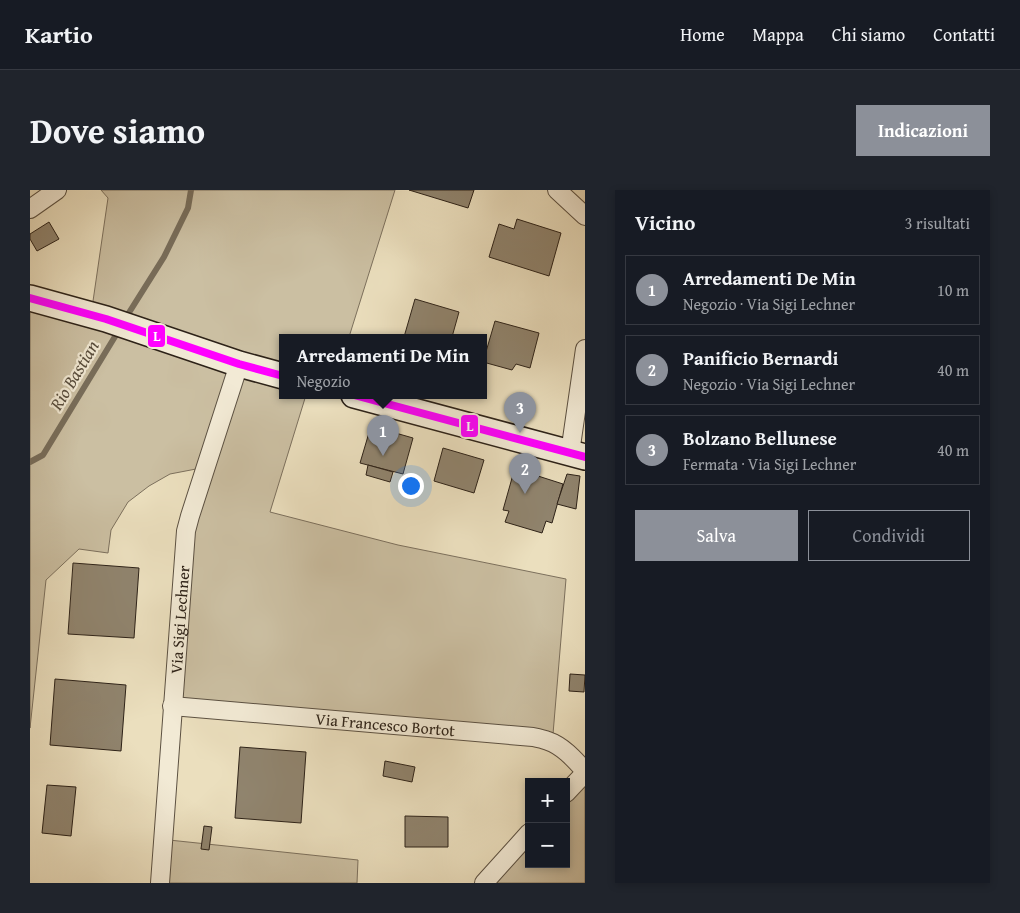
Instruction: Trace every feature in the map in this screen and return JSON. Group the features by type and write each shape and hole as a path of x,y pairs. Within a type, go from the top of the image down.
{"street":[{"path":"30,210 58,190"},
{"path":"557,190 585,216"},
{"path":"30,298 106,319 239,364 279,375"},
{"path":"369,399 577,455 585,349"},
{"name":"Via Sigi Lechner","path":"160,883 186,531 239,364"},
{"name":"Via Francesco Bortot","path":"172,706 533,737 550,741 561,748 585,772 570,789"},
{"path":"484,883 525,837"}],"shaded area":[{"path":"101,190 395,190 350,334 279,334 279,399 305,399 270,512 398,545 566,579 553,734 167,708 196,469 170,474 149,486 128,502 111,530 108,553 79,549 46,580 30,728 30,294 92,308 108,198"},
{"path":"585,767 585,883 476,883 525,830 525,868 570,868 570,782"},
{"path":"169,840 358,860 357,883 166,883"}],"building":[{"path":"409,190 474,190 468,208"},
{"path":"517,219 561,233 549,276 489,257 499,224 514,229"},
{"path":"49,222 59,239 37,251 30,239 30,234"},
{"path":"415,299 459,312 453,334 405,334"},
{"path":"495,321 539,333 530,368 516,364 512,370 487,363 487,348"},
{"path":"371,426 413,438 403,474 360,463"},
{"path":"443,448 484,460 474,493 434,481"},
{"path":"368,465 393,472 390,482 366,475"},
{"path":"514,471 563,484 552,523 546,521 542,533 505,522 509,511 503,510"},
{"path":"567,474 580,476 576,509 557,504"},
{"path":"73,563 139,568 134,638 68,634"},
{"path":"570,674 585,675 584,692 569,691"},
{"path":"55,679 126,685 121,751 50,745"},
{"path":"240,747 306,752 301,823 235,818"},
{"path":"385,761 415,767 412,782 383,776"},
{"path":"47,785 76,787 71,836 42,833"},
{"path":"405,816 448,817 448,847 405,847"},
{"path":"204,826 212,827 209,850 201,849"}],"waterway":[{"name":"Rio Bastian","path":"125,319 164,257 188,208 191,190"},
{"name":"Rio Bastian","path":"30,462 43,455 119,330"}],"transit line":[{"name":"L","path":"30,298 106,319 239,364 279,375"},
{"name":"L","path":"369,399 585,457"}],"place":[{"name":"Bolzano Bellunese","path":"520,433"},
{"name":"Arredamenti De Min","path":"383,456"},
{"name":"Panificio Bernardi","path":"525,494"}]}
